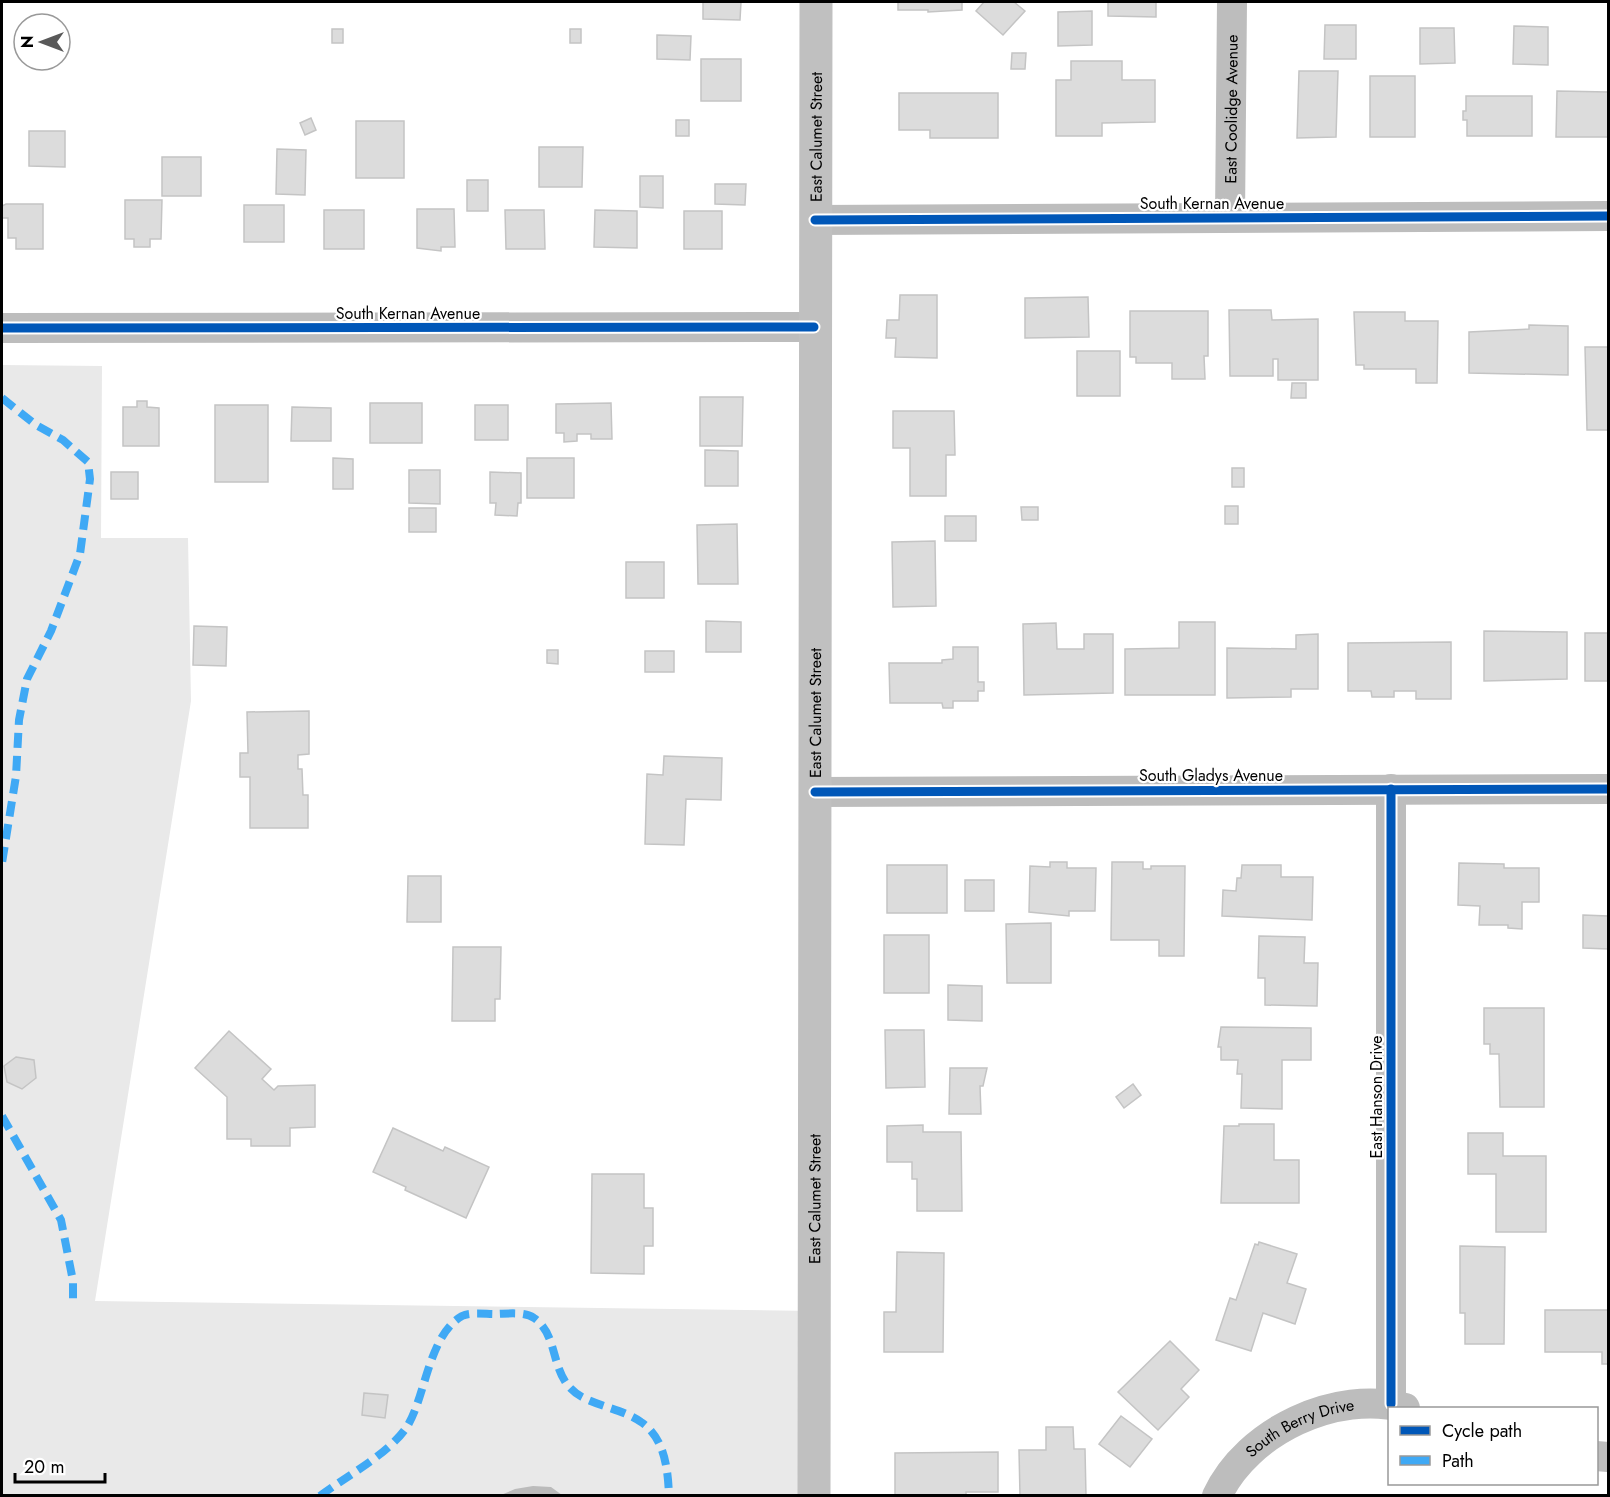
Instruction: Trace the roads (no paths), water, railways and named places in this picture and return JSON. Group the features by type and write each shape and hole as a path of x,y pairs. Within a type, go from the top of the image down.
{"main road":[{"name":"East Calumet Street","path":"814,1496 816,2"}],"street":[{"name":"East Coolidge Avenue","path":"1230,218 1232,2"},
{"name":"South Kernan Avenue","path":"815,220 1608,216"},
{"name":"South Kernan Avenue","path":"2,328 814,327"},
{"name":"East Hanson Drive","path":"1391,789 1398,1406"},
{"name":"South Gladys Avenue","path":"814,792 1608,789"},
{"name":"South Berry Drive","path":"1216,1496 1248,1455 1276,1432 1313,1412 1352,1402 1398,1406"}]}
